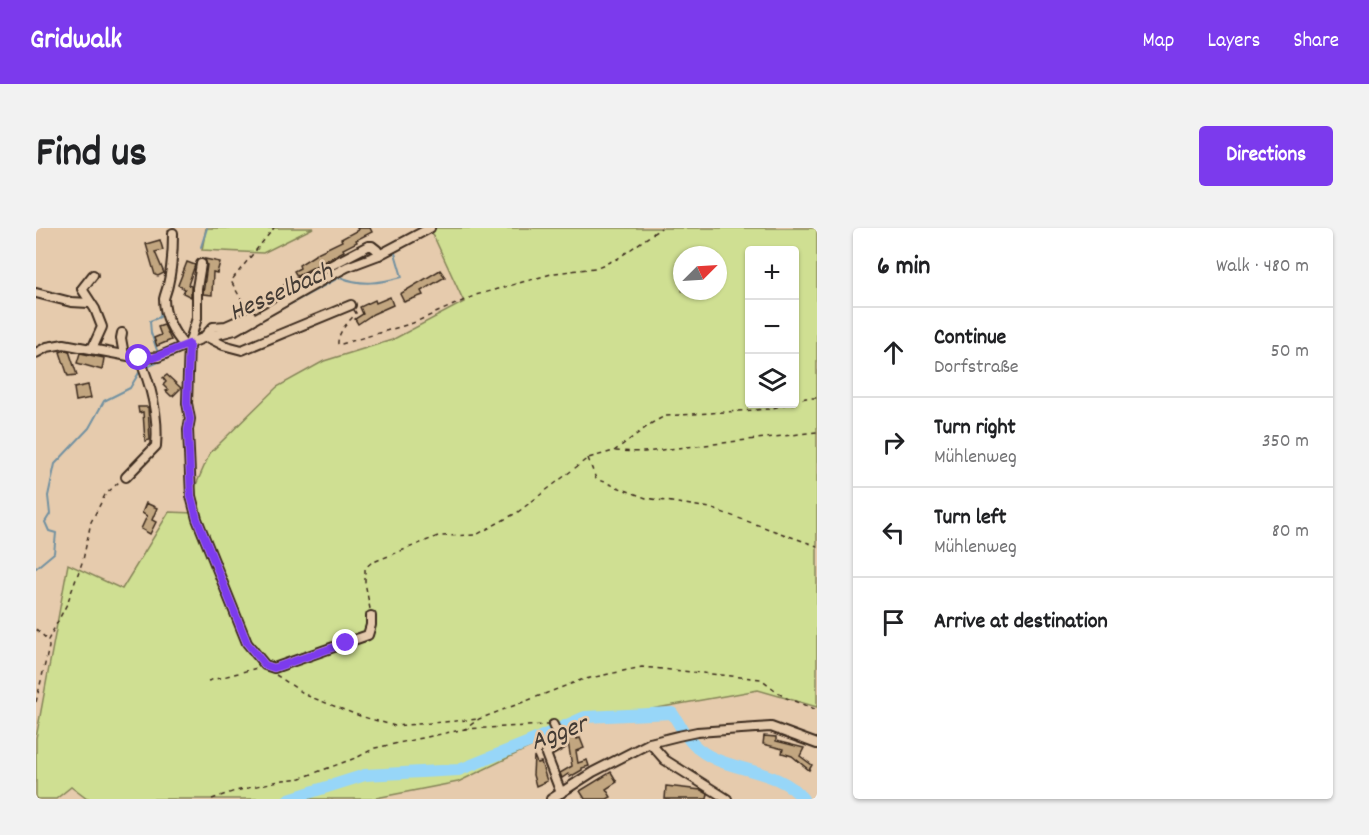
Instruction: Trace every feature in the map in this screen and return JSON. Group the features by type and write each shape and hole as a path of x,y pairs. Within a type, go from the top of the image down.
{"street":[{"path":"36,353 47,347 64,344 139,358 153,358 205,338 235,330 347,267 379,255 430,228"},
{"path":"173,233 173,253 164,297 177,338 187,345"},
{"path":"288,288 368,246 377,250 379,255"},
{"path":"201,264 197,288 197,318 187,345 191,496 197,519 247,643 265,665 274,668 368,635 371,616"},
{"path":"92,349 102,327 82,289 93,275"},
{"path":"36,293 70,302 89,303"},
{"path":"205,338 242,350 351,305"},
{"path":"205,338 213,327 226,326 250,315"},
{"path":"122,333 124,355"},
{"path":"126,477 156,446 152,396 139,358"},
{"path":"553,725 562,744 546,754 561,792"},
{"path":"551,799 593,772 650,743 697,732 771,727 817,744"},
{"path":"650,743 665,759 727,799"}],"path":[{"path":"250,315 231,281 274,228"},
{"path":"351,305 356,313 343,328 337,342 338,345 413,323 476,296 555,273 595,268 617,259 661,228"},
{"path":"799,400 817,398"},
{"path":"614,451 665,416 773,408"},
{"path":"371,616 365,568 438,536 476,535 518,512 588,458 614,451 644,452 817,432"},
{"path":"588,458 596,479 646,498 710,508 817,546"},
{"path":"36,702 48,640 67,604 83,560 91,522 105,495 126,477"},
{"path":"36,629 48,640"},
{"path":"208,681 247,672 265,665 284,682 308,696 360,716 395,726 479,719"},
{"path":"212,799 235,791 301,778 358,757 375,748 465,729 479,719 581,680 642,667 761,679 784,697 817,710"},
{"path":"464,729 553,725"}],"green space":[{"path":"206,228 313,228 263,253 202,250"},
{"path":"430,228 817,228 817,707 758,690 584,721 458,782 371,799 87,799 71,787 56,799 36,799 36,738 68,564 122,589 169,512 194,513 246,643 266,668 275,669 370,635 369,633 274,667 265,664 247,643 198,519 192,494 210,453 277,387 324,361 392,340 464,302"}],"building":[{"path":"357,228 370,228 372,232 356,240 357,242 343,249 344,251 297,276 294,271 300,268 299,265 315,254 342,241 341,239 358,230"},
{"path":"160,240 163,250 155,252 164,273 158,276 155,275 146,244"},
{"path":"205,259 220,262 217,273 213,272 212,295 203,294 207,265"},
{"path":"187,262 195,265 188,285 191,286 191,297 183,293 185,289 178,285"},
{"path":"440,270 445,277 421,291 423,295 404,302 400,294"},
{"path":"390,297 393,305 358,324 355,319 363,314 360,307 375,300 376,303"},
{"path":"164,325 171,340 157,346 154,338 161,335 158,327"},
{"path":"69,351 77,375 68,376 60,352"},
{"path":"80,353 104,358 102,370 77,363"},
{"path":"167,375 181,388 173,396 166,391 168,390 163,385 166,382 163,378"},
{"path":"88,385 91,398 76,401 74,388"},
{"path":"138,407 148,407 150,440 145,441 143,412 139,413"},
{"path":"146,503 157,508 152,520 156,522 150,534 141,529 147,516 142,513"},
{"path":"574,730 584,748 576,751 578,763 587,760 589,766 570,777 568,774 562,778 560,773 572,766 568,742 564,734"},
{"path":"764,736 776,737 776,741 804,748 800,756 812,765 809,770 792,756 782,753 783,749 763,744"},
{"path":"534,756 537,763 541,762 547,781 536,786 533,775"},
{"path":"611,772 617,782 606,789 611,797 585,799 580,791"},
{"path":"666,786 701,790 708,794 707,799 665,799"}],"waterway":[{"path":"201,247 207,228"},
{"name":"Hesselbach","path":"257,322 340,277 355,282 371,283 402,277 395,253"},
{"path":"158,353 151,333 150,321 160,317 161,307"},
{"name":"Hesselbach","path":"192,347 207,341"},
{"name":"Hesselbach","path":"147,367 184,351"},
{"name":"Hesselbach","path":"36,568 54,553 56,533 49,531 45,522 50,514 48,496 55,464 89,428 104,401 130,388 140,371"},
{"name":"Agger","path":"289,799 365,775 459,770 585,717 672,713 690,741 705,754 779,780 803,799"}],"route":[{"path":"139,358 158,357 189,344 187,403 190,419 188,430 191,496 197,519 247,643 265,665 274,668 346,643"}]}
